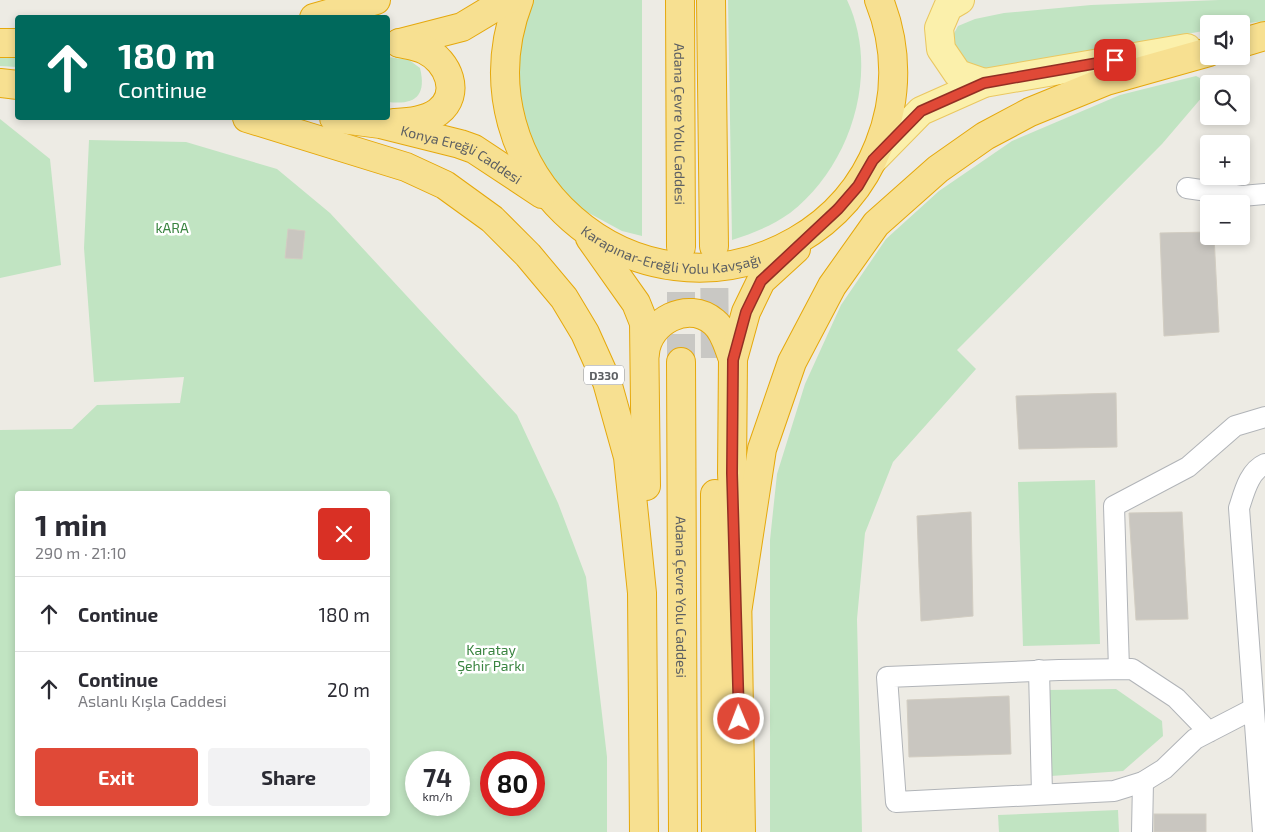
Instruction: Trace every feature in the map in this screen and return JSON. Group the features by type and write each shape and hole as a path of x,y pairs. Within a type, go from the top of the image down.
{"highway":[{"path":"324,15 376,0"},
{"path":"393,43 462,27 507,0"},
{"name":"Karapınar-Ereğli Yolu Kavşağı","path":"519,0 510,24 504,70 509,117 525,161 552,200 583,229 614,247 640,258 682,266 703,267 746,261 786,246 822,224 858,186 873,160 887,126 893,90 893,53 886,17 879,0"},
{"name":"Adana Çevre Yolu Caddesi","path":"680,0 681,247"},
{"path":"711,0 714,246"},
{"path":"1250,40 1265,35"},
{"path":"0,43 15,44"},
{"path":"380,124 421,120 438,112 448,100 451,87 449,73 440,59 424,49 393,43"},
{"path":"738,606 762,449 792,362 832,286 876,224 938,169 985,136 1022,116 1106,81 1200,55"},
{"path":"0,84 15,85"},
{"name":"D330","path":"253,120 406,168 445,186 492,219 528,255 564,298 585,333 607,382 628,457 642,593 644,832"},
{"name":"Konya Ereğli Caddesi","path":"349,120 380,124 474,149 552,200"},
{"path":"716,832 724,361 761,281 838,209"},
{"path":"583,229 636,304 644,323 646,488 642,593"},
{"path":"644,361 646,343 652,332 672,315 691,313 705,315 716,323 723,332 738,606 741,832"},
{"name":"Adana Çevre Yolu Caddesi","path":"681,362 683,832"}],"main road":[{"path":"960,0 948,7 939,28 941,49 958,74 984,83"},
{"path":"1250,37 1265,35"},
{"path":"873,160 921,111 984,83 1200,46"}],"street":[{"path":"1187,188 1242,196 1265,194"},
{"path":"1119,669 1114,506 1188,467 1236,426 1265,417"},
{"path":"1264,829 1253,708 1239,508 1247,484 1260,466 1265,464"},
{"path":"1209,732 1176,698 1132,669 1039,670 887,676 896,802 1114,791 1143,782 1164,769 1195,739 1209,732 1253,708"},
{"path":"1039,670 1042,794"},
{"path":"1142,832 1143,782"}],"green space":[{"path":"529,0 642,0 642,236 622,231 574,205 530,153 512,85"},
{"path":"728,0 847,0 857,28 861,57 860,87 854,116 844,144 829,170 811,193 790,213 762,229 732,240"},
{"path":"1265,0 1265,21 1250,23 1250,15 1200,15 1200,32 986,70 960,65 951,39 958,26 975,19 1004,13 1091,5"},
{"path":"0,54 15,54 15,67 0,66"},
{"path":"390,57 409,60 420,68 422,78 422,86 416,97 397,103 390,102"},
{"path":"1196,76 1200,78 1200,100 1162,144 957,350 976,369 893,462 865,533 857,619 862,832 770,832 770,540 777,474 805,384 841,305 886,239 939,191 1012,141 1120,95"},
{"path":"0,119 50,159 61,265 0,278"},
{"name":"Karatay Şehir Parkı","path":"89,140 186,142 277,169 330,213 517,415 558,503 586,577 607,757 607,832 0,832 0,430 72,429 97,405 180,403 184,377 94,382 84,248"},
{"path":"1095,480 1100,644 1023,646 1018,482"},
{"path":"1116,689 1162,721 1163,736 1123,771 1051,776 1048,690"},
{"path":"1118,810 1119,832 999,832 998,815"}],"building":[{"path":"288,229 305,231 302,259 285,258"},
{"path":"1200,232 1200,245 1214,245 1219,332 1164,336 1160,233"},
{"path":"1116,393 1117,447 1019,449 1016,396"},
{"path":"971,512 973,616 921,621 917,516"},
{"path":"1182,512 1188,619 1136,620 1129,513"},
{"path":"1009,696 1011,754 909,757 907,700"},
{"path":"1154,814 1206,814 1206,832 1154,832"}],"tunnel":[{"path":"714,246 715,363"},
{"path":"681,247 681,362"}],"route":[{"path":"739,719 738,606 732,473 733,360 746,312 761,281 838,209 858,186 873,160 921,111 984,83 1115,60"}],"park label":[{"name":"kARA","path":"172,227"}]}
